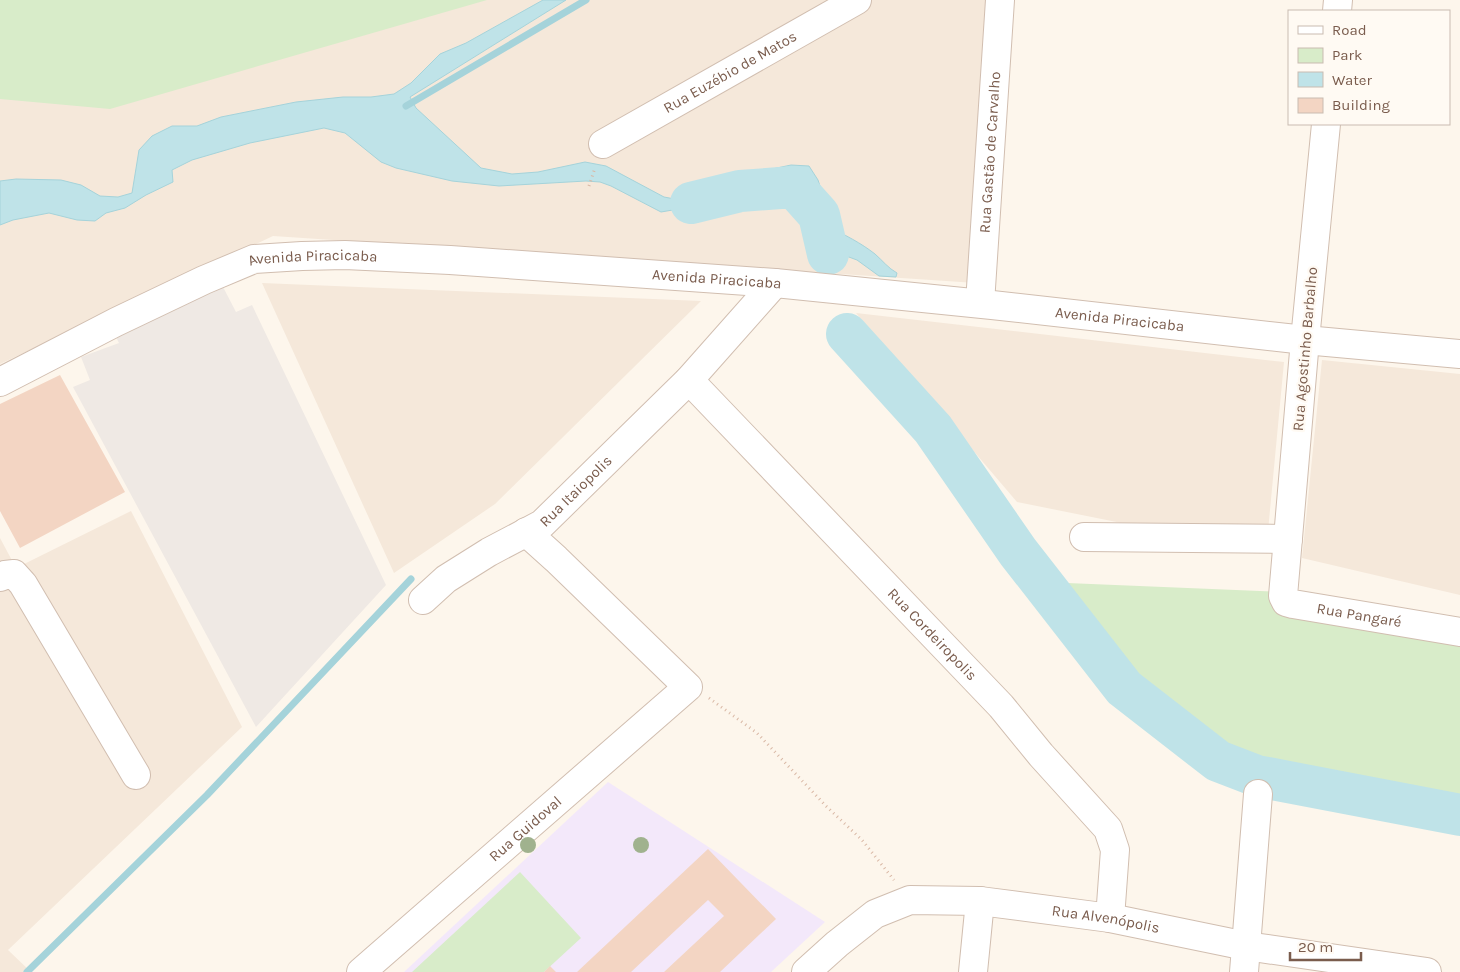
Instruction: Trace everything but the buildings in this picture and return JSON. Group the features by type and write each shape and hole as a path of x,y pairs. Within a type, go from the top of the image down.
{"street":[{"name":"Rua Euzébio de Matos","path":"599,156 857,0"},
{"name":"Rua Gastão de Carvalho","path":"980,303 1000,0"},
{"name":"Rua Agostinho Barbalho","path":"1284,574 1326,125"},
{"name":"Avenida Piracicaba","path":"0,382 116,322 204,280 254,260 288,256 345,255 450,260 775,283 980,303 1305,340 1460,354"},
{"name":"Rua Itaiopolis","path":"688,687 526,532 542,524 690,380 775,283"},
{"name":"Rua Cordeiropolis","path":"690,380 1001,706 1041,755 1108,829 1115,850 1110,918"},
{"path":"423,600 446,579 526,532"},
{"path":"1084,537 1288,539"},
{"path":"0,577 14,574 24,584 136,775"},
{"name":"Rua Pangaré","path":"1284,574 1283,596 1286,602 1460,632"},
{"name":"Rua Guidoval","path":"361,972 688,687"},
{"path":"1245,959 1258,794"},
{"name":"Rua Alvenópolis","path":"806,972 874,914 910,900 980,901 1110,918 1245,959 1427,972"},
{"path":"973,972 980,901"}],"path":[{"path":"589,186 599,156"},
{"path":"688,687 709,698 757,733 826,806 862,840 910,900"}],"shaded area":[{"path":"0,0 1014,0 991,284 273,236 0,364"},
{"path":"262,283 701,301 495,504 394,573"},
{"path":"222,285 236,312 252,305 386,585 256,727 73,387 90,380 81,357 119,343 114,333"},
{"path":"856,313 1284,362 1266,552 1017,502"},
{"path":"1322,360 1460,374 1460,595 1302,558"},
{"path":"131,511 242,727 8,950 31,972 0,972 0,538 16,568"},
{"path":"608,782 825,922 771,972 404,972"}],"green space":[{"path":"0,0 487,0 110,109 0,99"},
{"path":"1067,583 1281,592 1460,634 1460,803 1257,776 1140,676"},
{"path":"520,872 581,938 544,972 412,972"}],"water":[{"path":"543,0 566,0 410,97 416,108 481,168 512,174 538,172 585,162 606,166 664,197 680,200 719,190 748,179 758,172 791,165 809,166 818,180 823,195 823,212 829,227 870,250 897,273 896,277 879,276 857,260 838,253 822,250 816,246 809,195 797,185 777,182 759,184 738,196 661,212 600,182 586,181 499,186 452,181 396,168 381,162 345,133 324,128 250,143 192,160 172,170 173,182 125,208 106,213 95,221 77,220 49,213 13,220 0,225 0,181 16,179 61,180 81,185 100,196 118,197 132,193 139,150 152,136 172,126 197,126 221,117 296,102 394,94 411,83 440,54 466,43"}],"waterway":[{"path":"406,106 586,0"},
{"path":"691,203 740,191 794,187 819,215 828,254"},
{"path":"847,334 933,429 1018,552 1124,688 1218,761 1257,776 1460,815"},
{"path":"27,972 207,795 411,579"}]}
